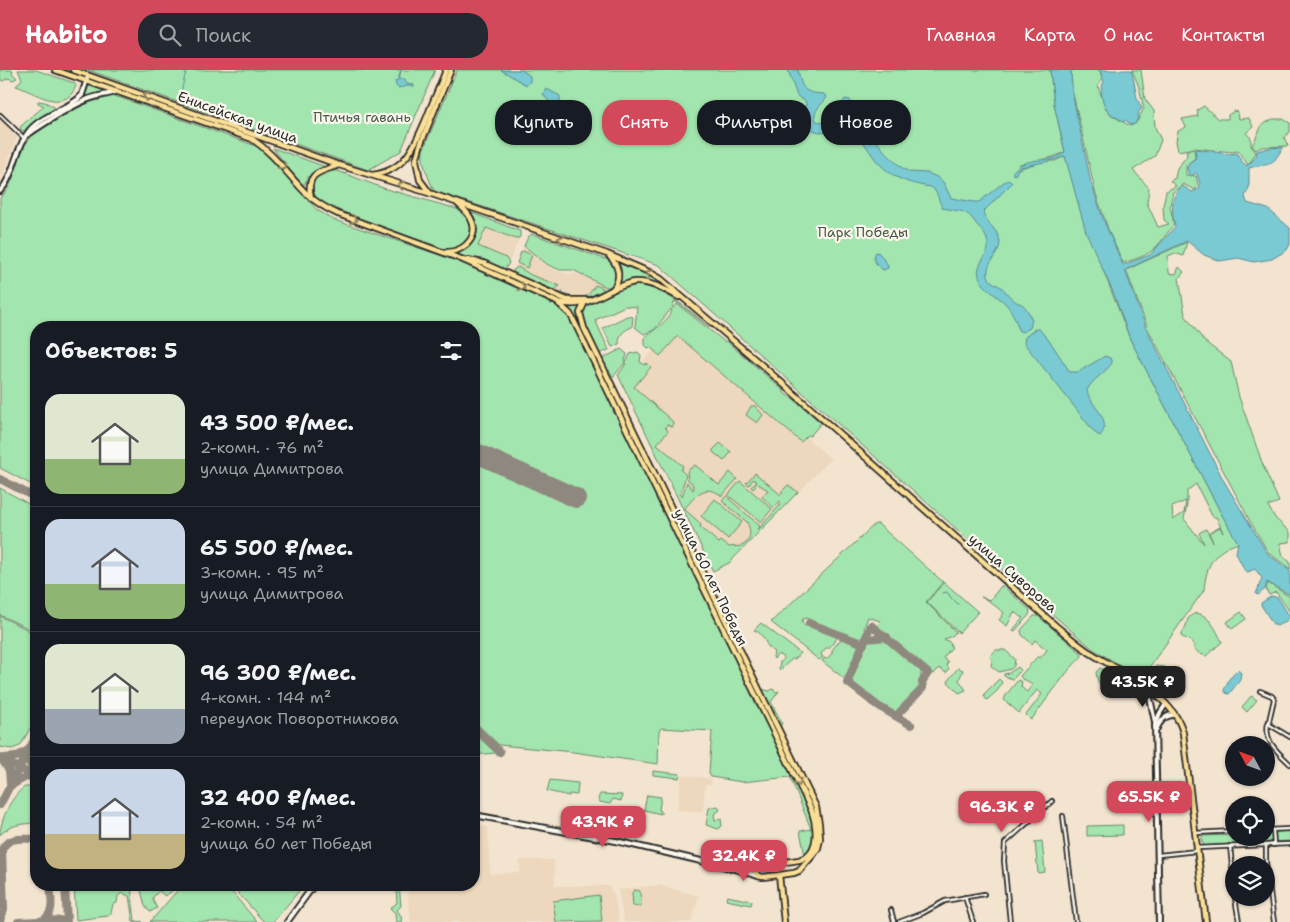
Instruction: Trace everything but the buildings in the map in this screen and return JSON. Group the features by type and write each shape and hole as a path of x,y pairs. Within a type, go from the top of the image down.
{"main road":[{"name":"Енисейская улица","path":"55,70 252,139 268,151 312,198 325,208 461,259"},
{"name":"Енисейская улица","path":"73,70 339,165 432,194 607,254 649,272 685,300"},
{"path":"370,175 400,164 408,156 417,141 446,70"},
{"path":"432,194 425,189 420,180 416,160 418,150 451,70"},
{"path":"0,191 6,183 29,130 78,99 82,95 88,76"},
{"path":"25,137 44,122 77,104 96,96 116,92"},
{"path":"312,198 309,184 312,178 321,170 339,165"},
{"path":"439,251 458,251 471,240 474,233 472,220 467,212 454,202"},
{"path":"607,254 616,264 618,271 618,282 611,291"},
{"path":"461,259 483,263 567,300 591,300"},
{"path":"461,259 557,302 572,305 584,304 629,283 642,282 666,290 685,300"},
{"name":"улица Суворова","path":"685,300 764,367 1056,626 1084,648 1143,686 1166,704 1177,716 1182,727 1184,740 1206,922"},
{"name":"улица 60 лет Победы","path":"557,302 570,314 638,440 700,568 811,810 815,835 814,846 803,859 735,869"},
{"name":"улица 60 лет Победы","path":"584,304 580,317 592,352"},
{"name":"улица 60 лет Победы","path":"613,395 633,443 695,571 816,807 820,833 819,844 816,851 799,870"},
{"path":"633,443 638,440"},
{"path":"695,571 700,568"},
{"path":"1143,686 1151,702 1155,725 1159,922"},
{"path":"1155,725 1160,712 1166,704"},
{"path":"1155,732 1158,725 1166,717 1172,714 1177,716"},
{"path":"789,763 794,761"},
{"path":"480,817 587,835 758,876 794,873 799,870 799,864 794,860"},
{"path":"758,866 755,871 758,876"},
{"path":"779,875 784,922"},
{"path":"287,922 310,891"}],"street":[{"path":"0,115 25,137"},
{"path":"1260,691 1274,699 1267,731 1269,741 1290,764"},
{"path":"1269,721 1274,728 1290,737"},
{"path":"1010,922 1004,861 1005,843 1052,801"},
{"path":"1063,816 1076,922"},
{"path":"1275,830 1290,829"},
{"path":"1195,833 1225,831"},
{"path":"1275,845 1290,844"},
{"path":"1159,855 1230,846 1231,856"},
{"path":"1266,846 1266,862 1274,922"},
{"path":"899,922 923,913 946,901 984,894"},
{"path":"965,897 973,922"},
{"path":"1236,906 1239,922"},
{"path":"891,910 894,922"}],"shaded area":[{"path":"0,120 17,137 0,182"},
{"path":"486,227 513,239 520,237 509,263 509,261 478,246"},
{"path":"524,245 548,267 566,274 576,274 609,287 602,292 594,287 589,296 582,298 559,294 554,290 556,290 515,267"},
{"path":"677,323 831,459 729,563 712,572 623,385"},
{"path":"682,775 712,779 711,785 705,785 703,812 677,810"},
{"path":"480,826 488,827 490,874 520,872 520,860 554,860 555,886 608,886 614,894 619,922 411,922 407,891 480,891"},
{"path":"659,885 699,896 691,922 624,922 618,890"}],"green space":[{"path":"0,70 13,70 12,73 17,78 13,80 8,78 3,81 0,79"},
{"path":"18,70 36,70 74,83 76,86 71,95 64,99 49,99 16,86 22,79"},
{"name":"Птичья гавань","path":"88,70 435,70 401,151 368,170"},
{"name":"Парк Победы","path":"457,70 1050,70 1054,104 1065,152 1048,158 1019,164 1018,169 1043,161 1055,161 1065,156 1095,249 1130,339 1222,515 1239,543 1217,554 1209,566 1204,590 1148,669 1141,674 1135,674 1093,649 1067,627 659,265 434,191 424,166 423,150","holes":["1196,484 1212,516 1217,518 1223,533 1220,527 1209,533 1213,542 1206,529 1199,533 1204,544 1184,519 1187,491","1186,501 1184,513 1173,520 1172,507"]},
{"path":"1071,70 1100,70 1102,79 1098,86 1106,110 1130,126 1137,121 1144,109 1139,87 1132,70 1141,70 1145,99 1154,111 1155,127 1161,140 1155,156 1133,170 1149,188 1147,203 1158,227 1169,224 1164,220 1163,206 1166,191 1176,186 1170,181 1175,178 1177,168 1187,156 1186,151 1194,149 1195,158 1186,165 1186,175 1196,176 1198,185 1195,190 1183,184 1173,192 1170,206 1174,225 1149,253 1123,263 1109,232 1095,191 1072,89"},
{"path":"89,84 112,92 85,98 83,96"},
{"path":"108,95 256,146 267,154 317,210 334,220 464,263 563,309 571,321 609,398 614,414 620,421 743,673 756,706 760,710 808,810 813,828 813,840 812,846 805,856 800,831 811,829 790,777 742,782 711,777 709,773 712,731 661,728 659,731 658,764 573,752 499,745 480,727 480,321 30,321 30,484 0,468 0,198 9,187 25,145 41,128 69,111"},
{"path":"38,101 45,102 55,109 25,131 20,130 21,126 44,106 38,103"},
{"path":"1204,106 1218,119 1228,119 1228,115 1234,111 1238,112 1239,119 1249,118 1253,127 1246,133 1251,138 1251,146 1256,152 1248,165 1238,151 1194,148 1178,151 1176,141 1178,131 1186,127 1182,119 1198,116 1197,110"},
{"path":"1273,119 1283,119 1290,123 1290,132 1284,137 1288,146 1262,147 1256,150 1252,146 1262,125"},
{"path":"273,148 326,167 318,169 312,174 303,187"},
{"path":"330,171 338,171 383,188 457,209 468,220 471,228 468,240 459,248 447,250 330,208 316,197 311,186 312,181 317,176"},
{"path":"472,213 520,231 520,237 516,239 486,228 478,246 506,258 509,263 505,269 483,261 457,255 469,246 477,234 477,225"},
{"path":"532,234 611,261 615,268 616,279 612,285 606,287 573,270 560,270 548,265 524,246 528,237"},
{"path":"1187,242 1183,256 1175,253 1168,256 1169,273 1176,274 1179,267 1184,272 1179,278 1185,315 1204,341 1231,362 1239,397 1264,468 1279,502 1268,506 1275,518 1290,532 1290,542 1280,543 1283,556 1290,562 1290,569 1268,552 1250,521 1148,329 1126,270"},
{"path":"523,251 532,255 527,268 517,263"},
{"path":"618,263 646,274 671,291 636,280 620,283"},
{"path":"481,264 561,300 565,302 479,265"},
{"path":"518,267 531,275 560,286 554,290 514,274 513,270"},
{"path":"595,285 603,288 603,291 598,294 582,298"},
{"path":"636,285 647,287 676,300 709,327 675,301 672,307 674,308 677,304 726,341 783,390 785,394 795,400 821,423 810,436 808,435 801,442 678,336 660,356 650,347 648,348 645,345 645,337 660,326 667,319 672,311 671,309 654,330 644,334 635,327 637,307 625,306 595,320 609,350 598,354 584,325 582,311 608,295"},
{"path":"562,291 563,294 578,298 559,294"},
{"path":"580,306 578,317 592,348 589,349 571,312 566,307"},
{"path":"627,316 633,317 632,327 622,333 619,344 612,347 603,328"},
{"path":"621,349 627,354 624,364 613,377 602,359"},
{"path":"638,352 641,355 640,362 645,365 647,363 651,367 634,387 673,422 672,427 667,425 665,427 668,431 657,444 683,466 681,470 686,475 680,495 682,496 687,482 694,489 692,483 688,480 687,471 695,465 719,485 730,472 737,479 722,496 710,490 701,492 684,509 701,524 700,527 719,543 721,541 729,547 745,544 749,539 750,532 747,522 722,501 726,496 760,526 757,531 782,503 780,501 774,508 762,497 768,490 758,484 753,489 751,487 757,482 753,479 749,485 746,483 755,473 781,495 783,493 781,492 788,485 798,492 729,563 713,571 618,375 630,354"},
{"path":"751,406 755,406 763,415 757,423 746,415"},
{"path":"720,443 731,452 724,461 713,452"},
{"path":"740,481 772,509 761,522 728,495"},
{"path":"0,488 30,505 30,629 0,615"},
{"path":"715,499 742,522 728,539 701,516"},
{"path":"875,524 878,524 943,582 926,602 956,632 944,639 951,643 952,647 943,658 948,662 946,665 949,668 946,673 939,668 934,674 929,672 878,627 880,621 868,617 864,628 866,637 864,642 811,622 808,618 803,619 802,622 805,626 813,626 836,635 837,638 821,654 823,657 819,660 771,622"},
{"path":"944,582 978,612 959,633 927,602"},
{"path":"1268,583 1290,597 1290,612 1276,592 1269,595 1266,590"},
{"path":"1001,586 1030,610 1029,615 1015,631 1013,630 1023,618 1014,612 1007,626 999,620 1004,613 981,597 990,600"},
{"path":"1241,612 1246,619 1232,629 1227,622"},
{"path":"1196,613 1209,620 1222,642 1206,656 1194,649 1192,642 1181,635 1189,618"},
{"path":"0,616 30,631 30,728 20,746 12,749 0,747"},
{"path":"1034,616 1038,616 1081,653 1082,656 1068,671 1031,720 1026,715 1042,694 1037,690 1019,713 1004,700 1018,680 1022,682 1021,687 1027,692 1032,685 1020,676 1038,656 1040,658 1047,650 1035,640 1032,644 1022,635 1021,630"},
{"path":"761,623 800,653 780,670 780,662 783,657 778,654 774,659 774,652 760,634 754,630"},
{"path":"844,638 858,644 861,648 846,680 822,661 824,658 827,659 840,640"},
{"path":"870,641 888,641 921,671 920,689 897,714 871,700 859,690 852,680 866,644"},
{"path":"996,650 1005,650 1015,659 1014,666 1011,669 999,672 991,666 990,656"},
{"path":"1156,666 1164,667 1177,677 1168,696 1156,690 1152,670"},
{"path":"1018,667 1021,670 1013,679 1004,676 1004,674"},
{"path":"958,668 963,670 959,680 966,690 959,693 948,682"},
{"path":"1100,668 1121,677 1119,686 1105,689 1098,682 1096,675"},
{"path":"999,679 1002,682 998,690 987,700 984,696 985,693"},
{"path":"762,689 779,691 771,702 782,723 781,725 778,724"},
{"path":"1251,696 1257,700 1247,712 1242,707"},
{"path":"480,738 496,753 480,754"},
{"path":"653,771 680,774 679,778 653,775"},
{"path":"550,780 578,783 577,795 569,794 569,796 547,791"},
{"path":"30,787 30,823 13,827 0,835 8,808 20,790"},
{"path":"600,794 622,795 621,801 613,799 610,804 600,802 598,799"},
{"path":"647,795 661,797 659,810 661,814 644,810"},
{"path":"718,806 720,810 714,814 715,820 721,819 722,826 718,829 706,825 709,808"},
{"path":"1123,825 1123,835 1087,836 1087,826"},
{"path":"1290,831 1290,841 1275,842 1275,832"},
{"path":"1225,835 1225,845 1204,846 1201,839 1203,836"},
{"path":"1042,841 1045,872 1038,873 1035,842"},
{"path":"634,890 640,891 641,907 633,906 632,893"},
{"path":"74,891 131,891 135,921 143,922 133,921 129,896 122,893 118,896 117,903 113,904 111,913 108,916 76,920"},
{"path":"141,891 159,891 153,897 157,908 150,912 145,906"},
{"path":"159,891 172,891 168,893 165,896"},
{"path":"177,891 231,891 257,922 150,922"},
{"path":"236,891 299,891 273,922 264,922"},
{"path":"396,891 400,891 401,906 397,910 402,922 396,922 395,913 390,908 397,903"},
{"path":"599,895 602,921 556,922 553,901"},
{"path":"727,896 752,901 751,905 726,900"}],"water":[{"path":"401,70 399,79 405,79 407,84 414,85 414,87 398,88 396,86 395,81 398,80"},
{"path":"501,70 522,70 530,76 530,82 526,85"},
{"path":"788,70 798,70 802,86 805,89 824,94 827,97 825,100 821,100 821,105 815,113 816,121 821,122 821,132 811,128 811,100 803,100 797,96"},
{"path":"1050,70 1071,70 1072,92 1091,183 1104,221 1123,265 1150,255 1175,227 1173,216 1174,199 1183,186 1192,192 1199,189 1200,184 1197,174 1189,175 1187,168 1190,162 1196,158 1195,149 1229,154 1237,153 1242,162 1247,166 1256,157 1257,151 1283,147 1269,164 1249,168 1249,188 1245,196 1247,203 1268,209 1290,228 1290,244 1287,250 1272,259 1254,262 1238,258 1220,261 1204,255 1187,241 1125,270 1146,328 1225,483 1267,553 1290,571 1290,595 1267,582 1265,589 1258,595 1256,594 1262,578 1255,569 1248,572 1245,571 1236,553 1238,543 1130,339 1113,292 1086,232 1065,156 1021,167 1013,175 1016,168 1021,165 1031,161 1054,158 1065,152 1054,104"},
{"path":"1100,70 1131,70 1137,98 1142,109 1139,111 1135,124 1130,125 1126,120 1123,122 1107,109 1102,97 1101,89 1104,82"},
{"path":"547,89 560,96 560,100 548,100 543,94"},
{"path":"865,145 880,145 901,167 909,172 927,173 937,177 943,182 951,198 979,202 1004,182 1008,180 1012,183 983,212 1000,242 988,273 991,281 1025,307 1032,320 1030,328 1023,332 1019,331 1008,306 982,283 978,272 988,244 986,236 970,216 963,212 943,208 931,187 900,179 887,171"},
{"path":"876,252 879,253 888,265 888,268 883,270 874,260"},
{"path":"1035,329 1039,329 1051,343 1070,372 1078,372 1105,356 1110,358 1112,363 1087,390 1103,418 1104,430 1100,436 1095,433 1024,343 1025,337"},
{"path":"1272,596 1278,598 1290,617 1277,626 1273,624 1261,605 1261,603"},
{"path":"1238,670 1241,673 1240,680 1229,694 1226,693 1224,690 1229,679"}],"waterway":[{"path":"178,99 187,70"},
{"path":"942,593 947,592 952,599"},
{"path":"954,600 958,604"}],"taxiway":[{"path":"0,479 30,495"},
{"path":"809,623 864,644"},
{"path":"896,716 923,688 922,682 928,673 871,625 847,682 878,706 911,725"},
{"path":"866,639 887,637"},
{"path":"480,733 500,752"},
{"path":"0,805 30,748"},
{"path":"4,758 16,757 28,750"},
{"path":"30,751 30,764"},
{"path":"0,758 30,774"},
{"path":"2,760 9,770 10,783"},
{"path":"12,785 26,777 30,777"},
{"path":"0,920 4,910 2,849 12,840 30,839"},
{"path":"41,921 46,918 51,910 51,891"},
{"path":"65,891 67,922"},
{"path":"18,922 60,920 65,922"}],"runway":[{"path":"480,455 576,498"}]}
